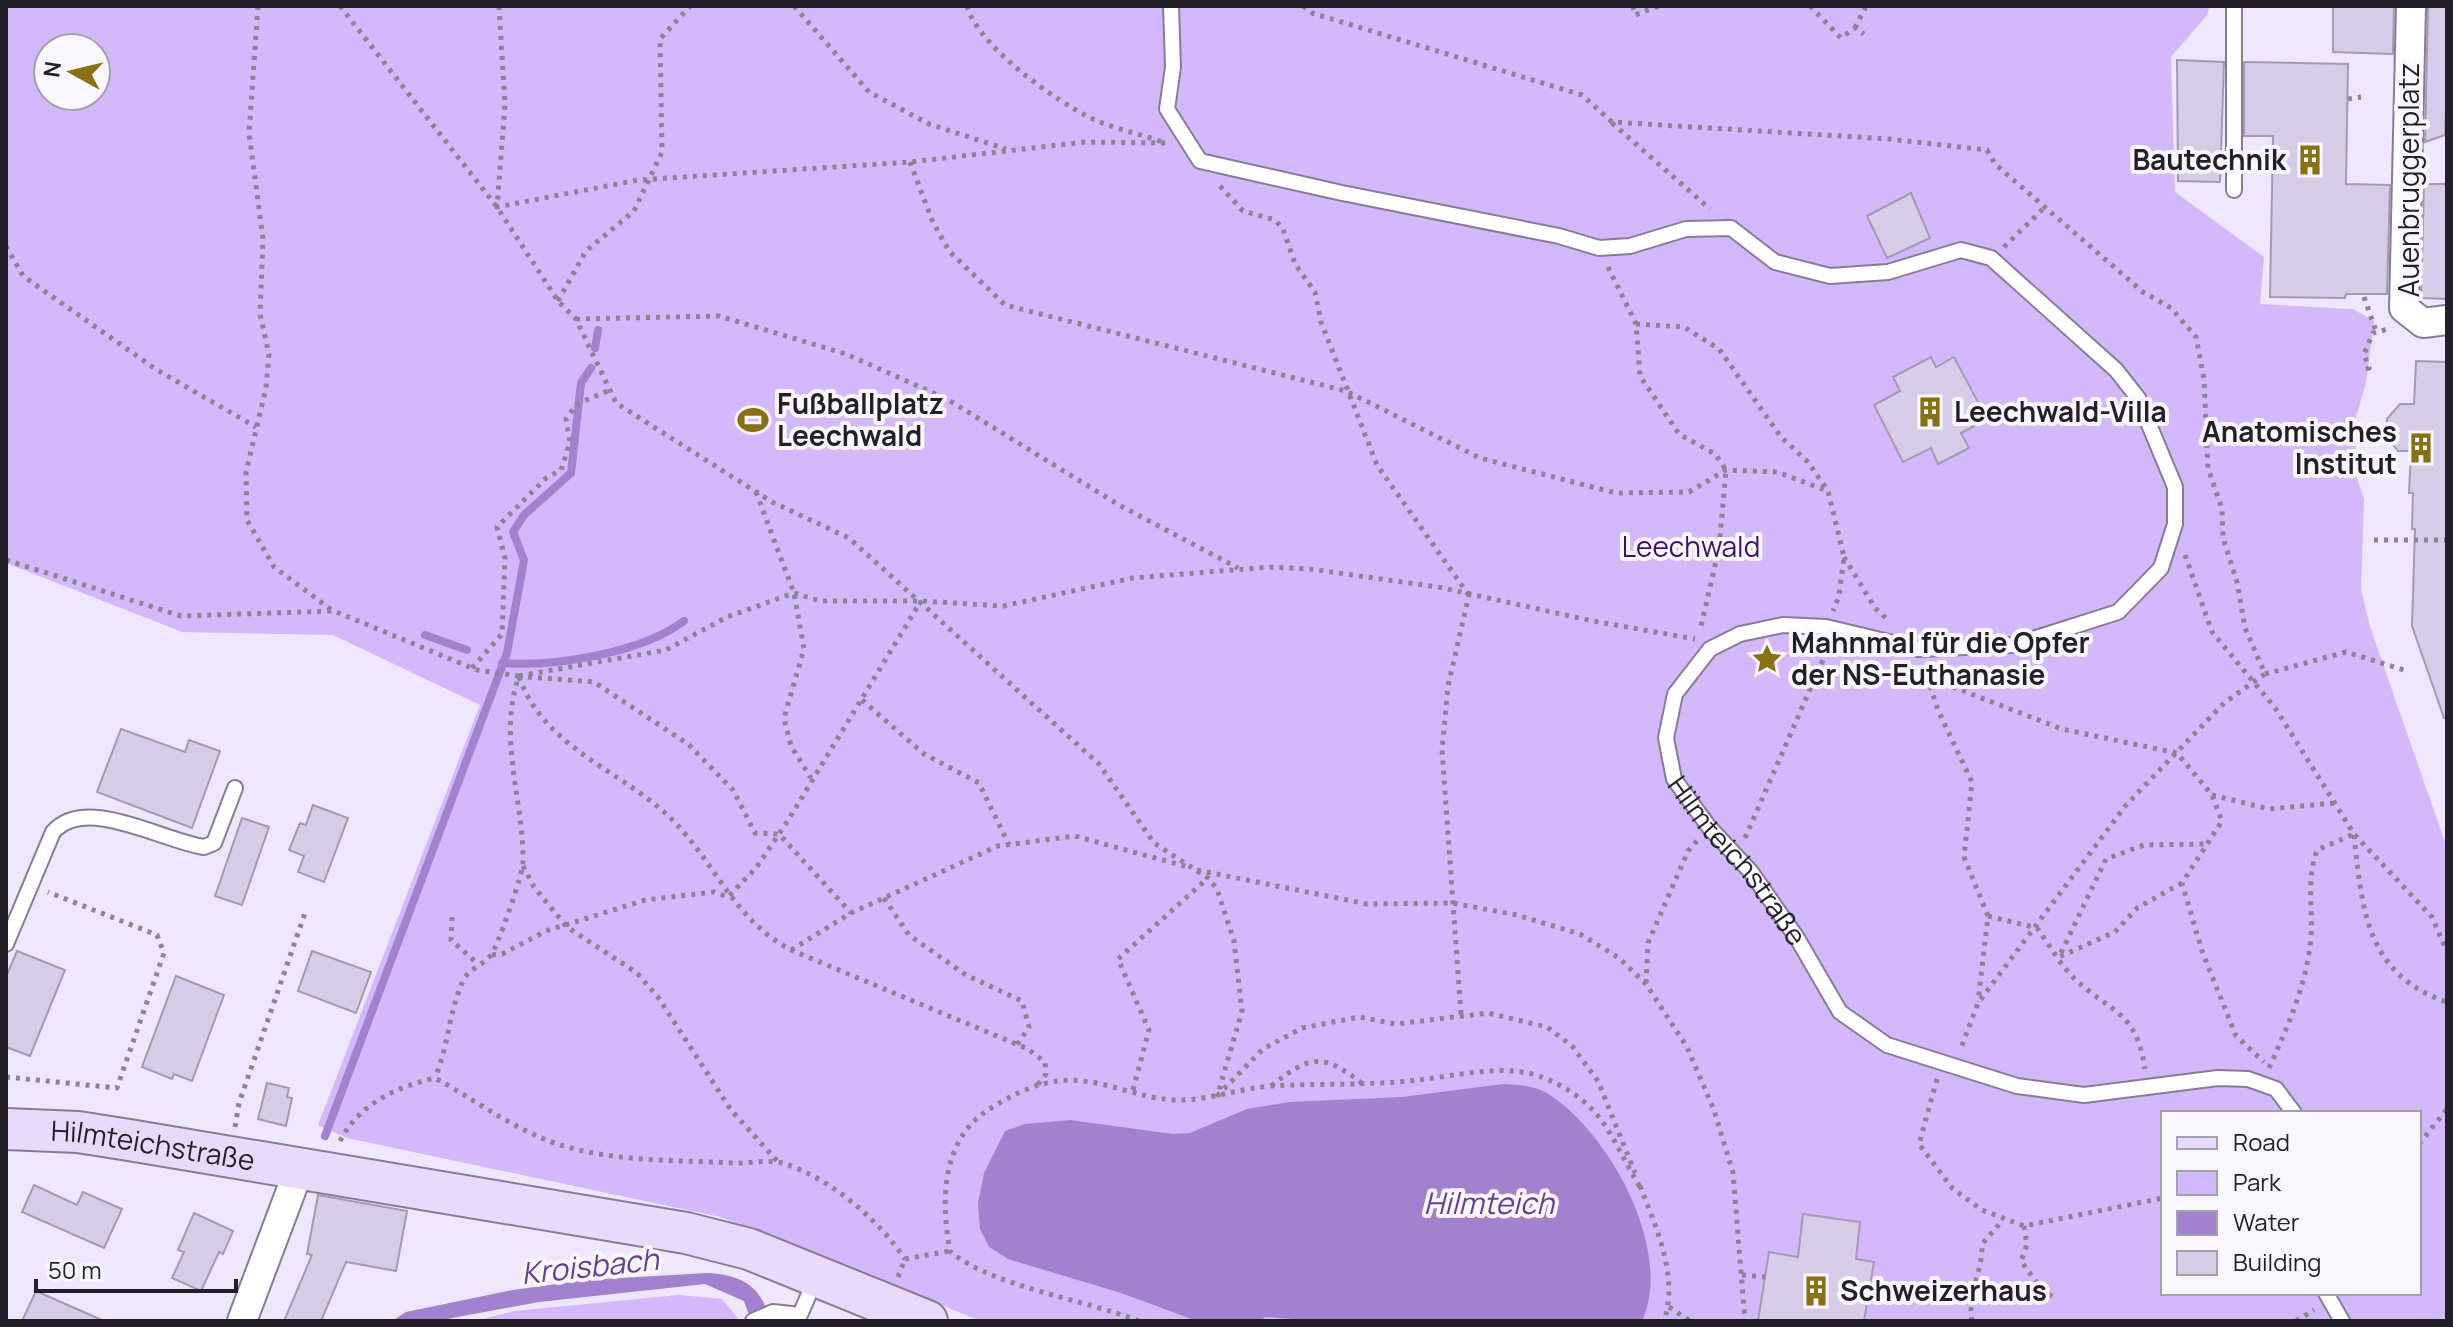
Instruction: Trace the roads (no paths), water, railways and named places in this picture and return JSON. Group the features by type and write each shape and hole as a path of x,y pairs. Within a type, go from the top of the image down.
{"main road":[{"name":"Hilmteichstraße","path":"6,1129 78,1132 300,1167"},
{"path":"300,1167 335,1152 461,1171 525,1188 568,1212 718,1241 816,1275 927,1321"}],"street":[{"name":"Auenbruggerplatz","path":"2411,6 2400,320 2423,323 2447,320"},
{"path":"242,1321 300,1167"}],"lane":[{"name":"Hilmteichstraße","path":"1171,6 1173,67 1167,109 1186,144 1200,161 1559,236 1599,248 1630,246 1686,229 1731,228 1775,262 1830,276 1888,272 1961,250 1991,258 2116,370 2138,398 2175,487 2175,524 2161,568 2118,612 2014,645 1918,649 1831,628 1783,625 1740,634 1710,649 1675,694 1666,738 1674,779 1797,938 1840,1012 1887,1045 2017,1086 2084,1095 2218,1078 2248,1079 2276,1089 2292,1111"},
{"path":"2234,6 2234,190"},
{"path":"6,944 53,832 63,820 75,816 96,816 204,847 214,843 235,788"},
{"path":"753,1321 773,1312 800,1315 816,1275"},
{"path":"2327,1295 2342,1321"}],"water":[{"name":"Hilmteich","path":"1503,1084 1545,1092 1568,1109 1591,1133 1612,1162 1629,1193 1642,1227 1649,1260 1650,1292 1642,1321 1319,1321 1265,1317 1260,1321 1197,1321 1121,1293 1008,1259 989,1247 980,1229 978,1203 984,1173 1005,1131 1025,1124 1070,1120 1173,1134 1190,1133 1247,1109 1289,1102 1402,1097"},
{"name":"Kroisbach","path":"708,1273 731,1276 749,1285 762,1299 770,1321 751,1321 744,1301 705,1284 539,1302 436,1321 392,1321 406,1312 513,1290 586,1280"}],"waterway":[{"path":"595,348 598,330"},
{"path":"325,1136 507,653 524,560 513,532 524,515 571,473 581,383 591,368"},
{"path":"502,663 547,663 597,656 645,642 684,621"},
{"path":"425,635 467,650"}],"place":[{"name":"Bautechnik","path":"2310,160"},
{"name":"Leechwald-Villa","path":"1930,412"},
{"name":"Fußballplatz Leechwald","path":"753,420"},
{"name":"Anatomisches Institut","path":"2421,448"},
{"name":"Mahnmal für die Opfer der NS-Euthanasie","path":"1767,659"},
{"name":"Schweizerhaus","path":"1816,1291"}],"park label":[{"name":"Leechwald","path":"1691,547"}]}
